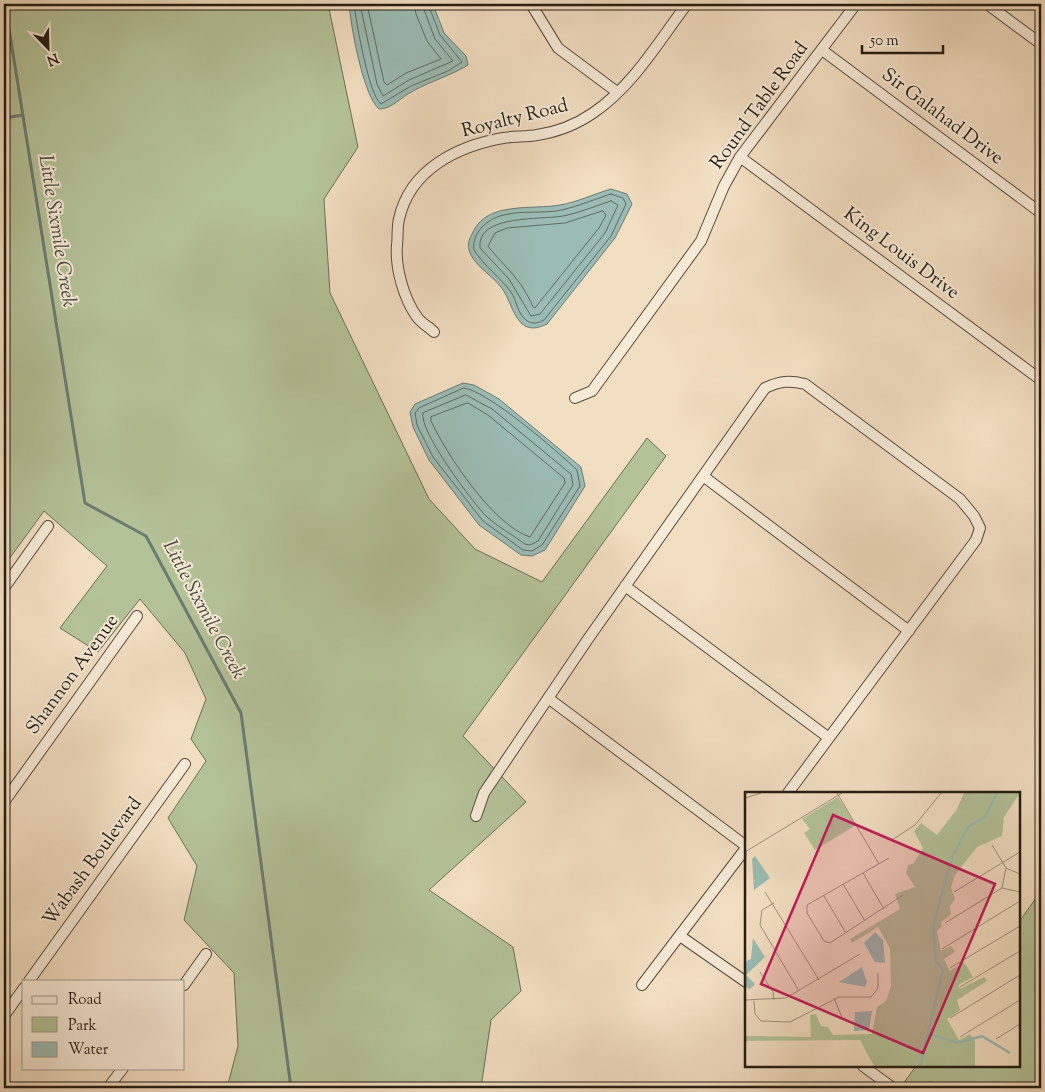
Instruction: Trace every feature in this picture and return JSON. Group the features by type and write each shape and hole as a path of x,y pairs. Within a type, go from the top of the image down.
{"street":[{"path":"531,4 535,7 558,48 617,92"},
{"name":"Royalty Road","path":"434,332 418,318 407,299 396,252 399,219 406,200 416,183 444,158 469,146 506,138 555,131 576,123 594,112 633,76 687,4"},
{"name":"Round Table Road","path":"575,398 592,391 701,241 724,186 740,157 856,4"},
{"path":"987,4 1041,44"},
{"name":"Sir Galahad Drive","path":"822,50 1041,213"},
{"name":"King Louis Drive","path":"740,157 1041,380"},
{"path":"476,816 484,792 625,586 765,388 779,381 790,380 805,384 960,499 974,516 980,528 976,540 789,792"},
{"path":"703,476 910,631"},
{"path":"4,588 48,526"},
{"path":"625,586 829,738"},
{"name":"Shannon Avenue","path":"4,802 137,616"},
{"path":"548,698 745,846"},
{"name":"Wabash Boulevard","path":"30,980 185,764"},
{"path":"642,985 745,848"},
{"path":"680,936 745,981"},
{"path":"185,984 206,954"},
{"path":"4,1016 22,991"},
{"path":"864,1067 893,1088"},
{"path":"108,1088 122,1070"}],"lane":[{"path":"926,1088 930,1085 944,1088"}],"green space":[{"path":"4,4 328,4 358,147 324,199 330,293 429,499 475,549 542,582 647,438 666,456 463,736 526,802 429,890 513,947 521,991 491,1020 481,1088 227,1088 238,1046 234,973 184,920 197,866 168,818 206,761 191,739 206,699 185,653 140,599 98,652 60,628 107,566 44,511 4,566"},
{"path":"1041,891 1041,1088 900,1088 915,1067 1020,1067 1020,921"}],"water":[{"path":"349,4 433,4 444,33 466,56 468,65 413,91 388,107 379,109 373,101 363,76 355,44"},
{"path":"611,189 627,194 632,204 615,238 547,324 534,328 525,326 517,318 501,287 471,255 468,245 473,232 480,222 489,215 500,211 560,205"},
{"path":"463,383 474,385 499,399 581,467 585,486 545,550 532,556 521,555 479,525 429,460 413,427 410,412 415,404"}],"waterway":[{"name":"Little Sixmile Creek","path":"5,4 85,503 146,536 241,713 291,1088"},
{"path":"4,118 23,115"}]}
